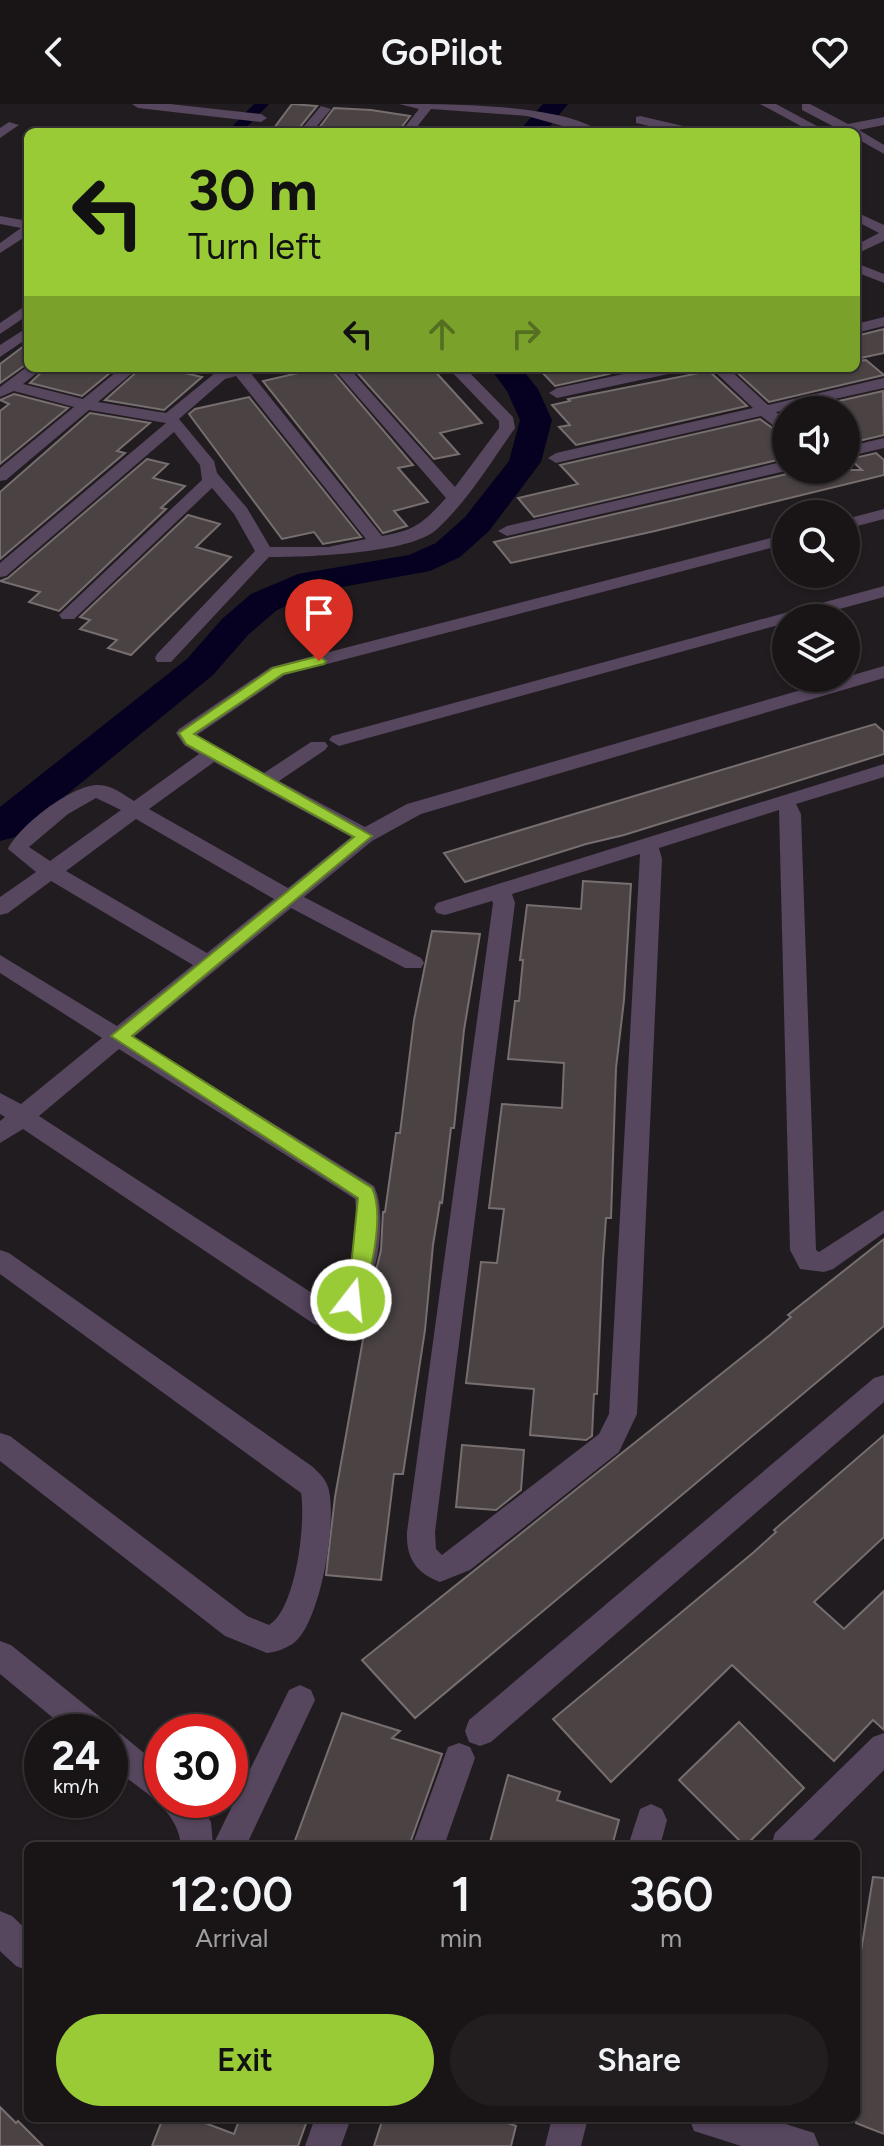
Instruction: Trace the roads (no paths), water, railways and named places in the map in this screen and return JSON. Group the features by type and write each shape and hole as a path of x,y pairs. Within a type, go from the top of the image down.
{"street":[{"path":"138,104 266,114 257,128"},
{"path":"405,104 492,107 566,120 585,128"},
{"path":"521,113 536,105 548,104"},
{"path":"766,104 814,128"},
{"path":"800,104 846,128"},
{"path":"410,128 427,106"},
{"path":"308,128 325,109"},
{"path":"640,120 675,128"},
{"path":"860,128 884,121"},
{"path":"0,134 13,125"},
{"path":"860,136 884,150"},
{"path":"860,218 884,230"},
{"path":"0,220 24,226"},
{"path":"0,249 24,230"},
{"path":"860,248 884,236"},
{"path":"860,269 884,279"},
{"path":"0,330 24,311"},
{"path":"860,327 884,321"},
{"path":"2,350 24,334"},
{"path":"6,391 30,372"},
{"path":"0,476 125,372"},
{"path":"0,572 172,421 175,411 226,372"},
{"path":"234,372 379,544"},
{"path":"345,372 455,498"},
{"path":"164,658 264,552 328,552 379,544 428,528 455,498 507,428 507,420 460,372"},
{"path":"557,393 654,372"},
{"path":"723,372 772,418"},
{"path":"556,458 884,383"},
{"path":"6,391 172,421 208,464 210,481 68,615"},
{"path":"860,449 884,443"},
{"path":"507,531 772,469"},
{"path":"210,475 241,512 264,552"},
{"path":"860,520 884,514"},
{"path":"365,836 191,741 186,733 278,671 772,543"},
{"path":"339,740 884,591"},
{"path":"0,1134 365,836 414,809 884,672"},
{"path":"265,781 318,746"},
{"path":"0,908 213,753"},
{"path":"445,908 884,770"},
{"path":"208,964 22,853 18,849 22,841 82,795 102,791 289,898 413,963"},
{"path":"784,801 791,814 803,1250 809,1262 824,1262 884,1220"},
{"path":"500,891 504,903 421,1532 420,1551 430,1564 440,1569 460,1561 609,1443 623,1414 652,859 648,845"},
{"path":"0,963 365,1193 369,1202 361,1267 351,1300 343,1312 323,1316 0,1102"},
{"path":"0,1260 303,1476 314,1487 317,1504 302,1607 295,1623 286,1632 271,1639 258,1637 236,1626 0,1445"},
{"path":"480,1731 884,1386"},
{"path":"0,1655 72,1714"},
{"path":"231,1842 300,1700"},
{"path":"788,1842 884,1748"},
{"path":"429,1842 459,1758"},
{"path":"128,1760 144,1773"},
{"path":"192,1818 197,1842"},
{"path":"0,1928 24,1950"},
{"path":"323,2146 332,2122"},
{"path":"563,2146 569,2122"},
{"path":"722,2122 777,2137"}],"waterway":[{"path":"238,128 262,104"},
{"path":"535,128 556,104"},
{"path":"0,828 200,667 235,627 264,602 311,582 418,564 448,550 477,524 525,462 536,420 522,389 508,372"}]}
